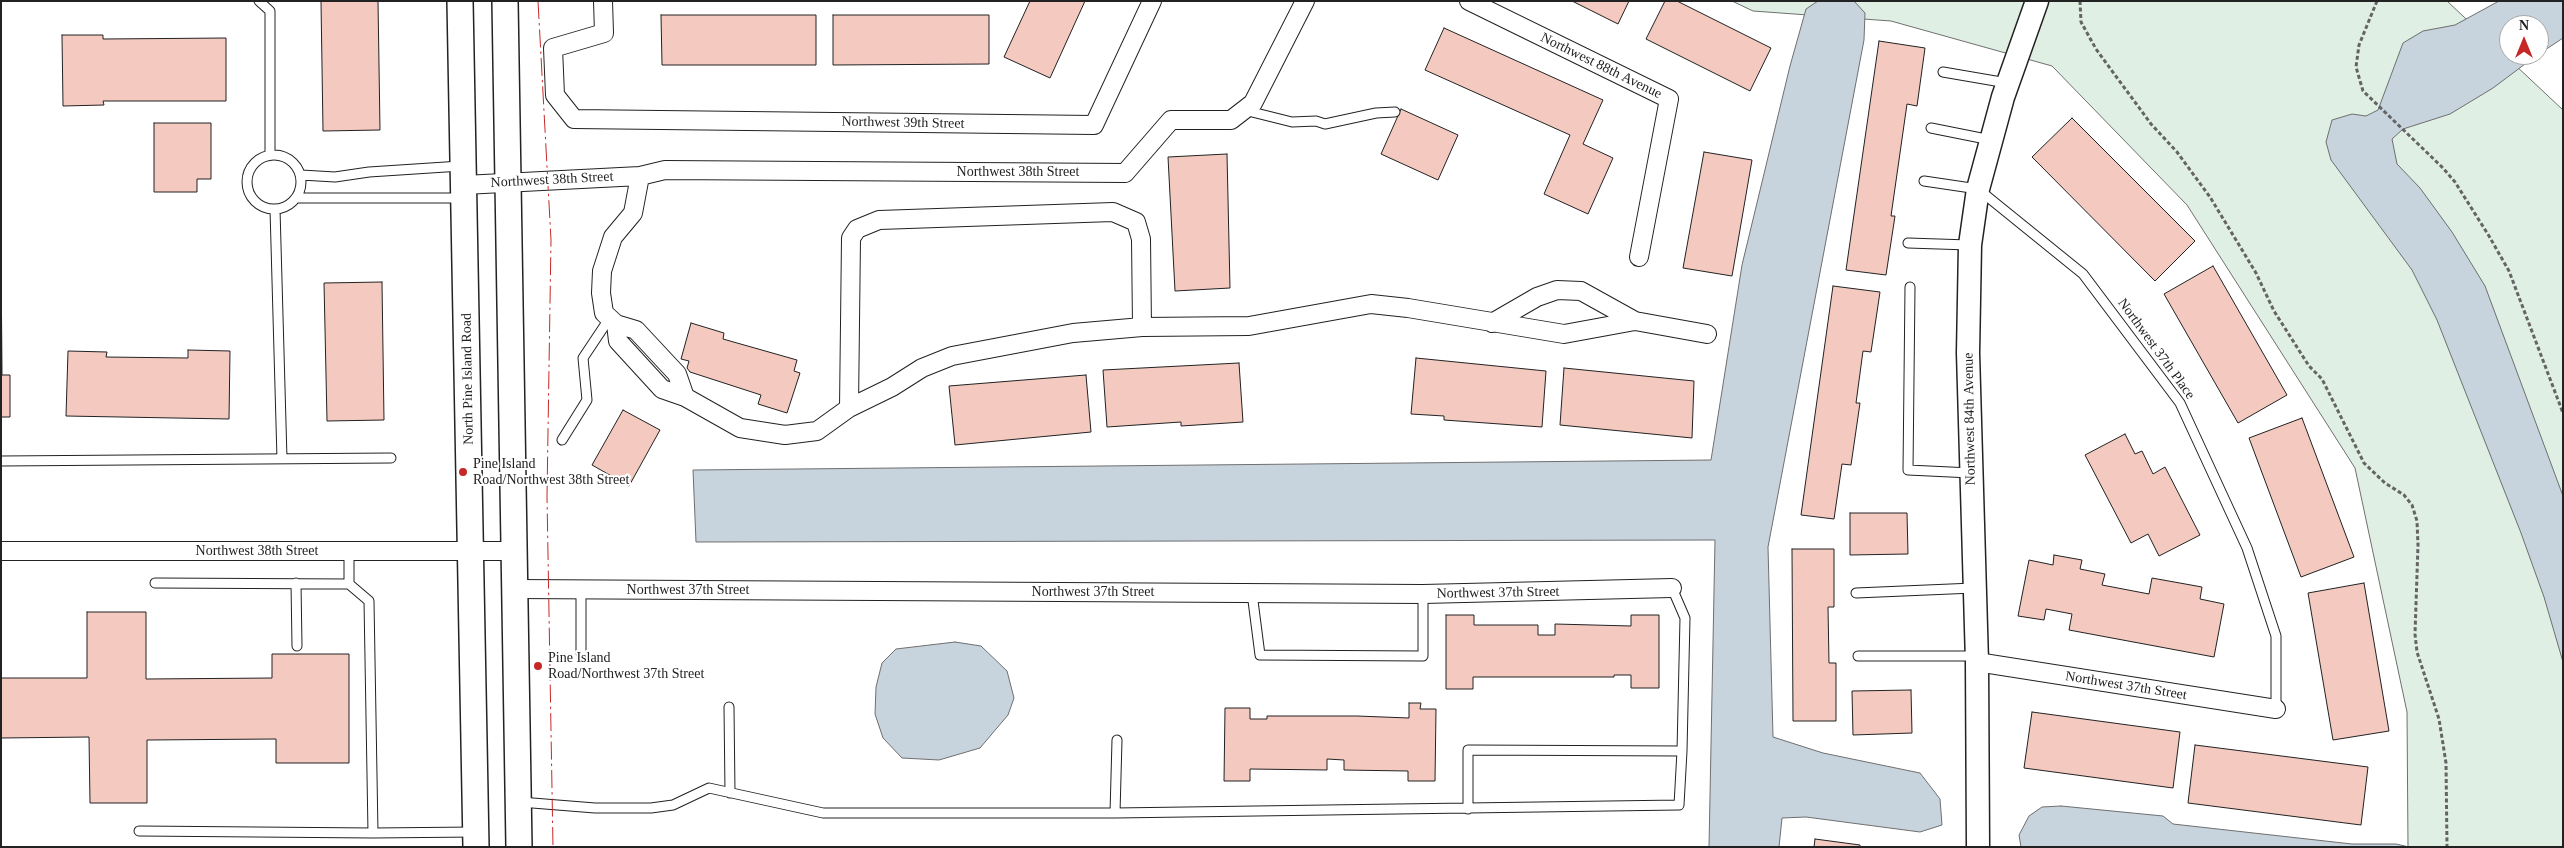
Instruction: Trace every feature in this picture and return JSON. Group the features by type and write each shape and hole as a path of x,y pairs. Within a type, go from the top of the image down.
{"main road":[{"name":"North Pine Island Road","path":"460,1 476,839"},
{"path":"505,1 519,847"}],"street":[{"name":"Northwest 39th Street","path":"603,1 604,33 553,48 556,95 574,119 1094,125 1152,1"},
{"name":"Northwest 38th Street","path":"464,183 640,176 665,170 1125,173 1171,120 1231,120 1253,103 1305,1"},
{"name":"Northwest 88th Avenue","path":"1469,1 1669,99 1638,257"},
{"name":"Northwest 84th Avenue","path":"1978,847 1977,659 1968,353 1970,245 1978,189 1991,140 2007,83 2037,1"},
{"path":"640,176 633,212 613,237 602,271 601,294 604,313 613,322 636,330 677,374 685,397 740,428 785,436 816,431 849,408 892,387 922,368 952,356 1073,333 1142,327 1249,326 1371,304 1408,308 1564,334 1635,321"},
{"path":"849,408 851,238 857,229 879,220 1113,212 1136,222 1141,239 1142,327"},
{"path":"1492,323 1537,297 1557,290 1581,291 1635,321 1707,334"},
{"name":"Northwest 38th Street","path":"1,551 514,551"},
{"name":"Northwest 37th Street","path":"514,589 1423,594 1672,588"},
{"name":"Northwest 37th Street","path":"1977,659 2276,710"}],"lane":[{"path":"259,1 270,11 270,155"},
{"path":"1943,72 2007,83"},
{"path":"1244,110 1292,122 1316,121 1325,124 1376,113 1396,112"},
{"path":"1931,128 1991,140"},
{"path":"296,198 302,183 301,175 298,168 287,158 270,155 254,163 247,180 252,198 259,204 275,208 283,207 296,198 464,183"},
{"path":"301,175 334,177 369,172 464,183"},
{"path":"1924,181 1978,189"},
{"name":"Northwest 37th Place","path":"1978,189 2083,274 2180,403 2247,548 2276,636 2276,710"},
{"path":"275,208 282,459"},
{"path":"1908,243 1970,245"},
{"path":"1910,287 1908,470 1971,473"},
{"path":"562,440 587,400 583,358 613,322"},
{"path":"1,462 391,458"},
{"path":"349,551 349,584"},
{"path":"155,583 349,584 369,601 373,833"},
{"path":"296,583 297,646"},
{"path":"518,801 595,808 651,808 673,805 709,788 823,813 1115,813 1679,805 1685,618 1672,588"},
{"path":"1856,593 1974,588"},
{"path":"581,590 581,653"},
{"path":"1252,593 1260,655 1423,656 1423,594"},
{"path":"1858,656 1977,659"},
{"path":"729,707 730,793"},
{"path":"1115,813 1117,740"},
{"path":"1468,809 1468,750 1682,751"},
{"path":"139,831 373,833 476,839"}],"path":[{"path":"2080,1 2081,22 2096,49 2151,124 2177,152 2210,197 2256,273 2274,311 2309,366 2322,379 2364,463 2385,482 2404,495 2412,505 2418,521 2416,652 2439,719 2446,763 2448,847"},
{"path":"2377,1 2359,45 2356,66 2360,82 2368,96 2433,156 2455,182 2509,271 2563,413"}],"green space":[{"path":"1732,1 2447,1 2499,50 2499,65 2515,65 2563,110 2563,847 2408,847 2407,712 2355,468 2187,205 2052,66 1891,21 1753,11"}],"shaded area":[{"path":"1818,1 1854,1 1865,13 1864,40 1768,547 1773,737 1823,753 1920,773 1940,799 1942,825 1920,832 1806,817 1782,818 1779,847 1709,847 1715,540 696,542 693,470 1711,460 1742,265 1790,66 1806,9"},
{"path":"2499,1 2563,1 2563,38 2549,47 2549,15 2499,15 2499,65 2524,65 2493,88 2450,114 2403,129 2392,139 2397,164 2420,188 2452,232 2485,286 2563,496 2563,662 2544,597 2521,533 2437,320 2412,270 2331,160 2326,142 2332,120 2352,114 2366,116 2378,110 2403,43 2423,31 2455,25"},
{"path":"955,642 981,646 1007,671 1014,698 1008,715 980,748 939,760 902,758 883,738 875,714 876,687 882,663 896,649"},
{"path":"2061,806 2163,816 2173,824 2352,844 2396,844 2409,847 2021,847 2019,835 2029,816 2042,807"}],"building":[{"path":"321,1 378,1 380,130 323,131"},
{"path":"1030,1 1085,1 1050,78 1004,57"},
{"path":"1572,1 1629,1 1618,24"},
{"path":"1665,1 1677,1 1771,48 1750,91 1646,39"},
{"path":"661,15 816,15 816,65 662,65"},
{"path":"833,15 989,15 989,64 833,65"},
{"path":"1444,28 1603,100 1583,144 1613,158 1588,214 1544,194 1570,135 1425,70"},
{"path":"62,35 103,35 103,39 226,38 226,101 103,101 104,105 63,106"},
{"path":"1879,41 1925,48 1917,106 1907,104 1891,216 1895,216 1886,275 1846,270"},
{"path":"1401,109 1458,135 1438,180 1381,154"},
{"path":"2072,118 2195,241 2155,281 2032,157"},
{"path":"154,123 211,123 211,179 197,179 197,192 154,192"},
{"path":"1704,152 1752,160 1732,276 1683,268"},
{"path":"1227,154 1230,288 1175,291 1168,157"},
{"path":"1,251 2,375 10,375 10,417 1,417"},
{"path":"2213,266 2287,395 2238,423 2164,294"},
{"path":"382,282 384,420 327,421 324,283"},
{"path":"1833,286 1880,292 1871,352 1863,351 1856,403 1860,403 1851,465 1842,464 1834,519 1801,515"},
{"path":"691,323 724,333 723,339 797,360 794,371 800,373 787,413 758,404 761,395 690,372 687,368 689,361 681,359"},
{"path":"188,350 230,351 229,419 66,416 68,351 107,352 106,357 188,358"},
{"path":"1416,358 1546,371 1542,427 1444,420 1444,416 1411,414"},
{"path":"1239,363 1243,422 1181,426 1181,422 1107,427 1103,370"},
{"path":"1564,368 1694,381 1692,438 1560,425"},
{"path":"1086,375 1091,432 955,445 949,386"},
{"path":"623,410 660,430 629,486 592,465"},
{"path":"2302,418 2354,557 2301,577 2249,438"},
{"path":"2125,434 2135,454 2142,451 2153,474 2165,467 2200,535 2159,556 2148,534 2131,543 2085,455"},
{"path":"1850,513 1907,513 1908,554 1850,555"},
{"path":"1792,549 1834,549 1834,607 1828,607 1829,663 1836,663 1836,721 1793,721"},
{"path":"2054,555 2082,560 2080,569 2105,574 2102,585 2149,594 2152,578 2202,587 2200,599 2224,604 2214,657 2069,630 2072,614 2046,609 2044,620 2018,616 2029,560 2053,565"},
{"path":"2364,583 2389,731 2333,740 2308,593"},
{"path":"87,612 146,612 146,679 272,678 272,654 349,654 349,763 276,763 276,739 147,740 147,803 90,803 89,737 1,738 1,678 87,678"},
{"path":"1446,615 1474,615 1474,625 1538,625 1538,635 1555,635 1555,624 1631,626 1631,615 1659,615 1659,688 1631,688 1631,675 1614,675 1614,677 1473,677 1473,689 1446,689"},
{"path":"1911,690 1912,733 1853,735 1852,691"},
{"path":"1409,703 1421,703 1420,709 1436,709 1435,781 1408,781 1408,771 1344,770 1344,760 1327,759 1327,770 1250,769 1250,781 1224,781 1225,708 1250,708 1250,719 1267,719 1267,716 1409,718"},
{"path":"2032,712 2180,732 2173,788 2024,768"},
{"path":"2195,745 2368,767 2361,825 2188,803"},
{"path":"1815,839 1860,845 1860,847 1814,847"}],"power":[{"path":"538,1 551,240 547,496 553,847"}],"place":[{"name":"Pine Island Road/Northwest 38th Street","path":"463,472"},
{"name":"Pine Island Road/Northwest 37th Street","path":"538,666"}]}
